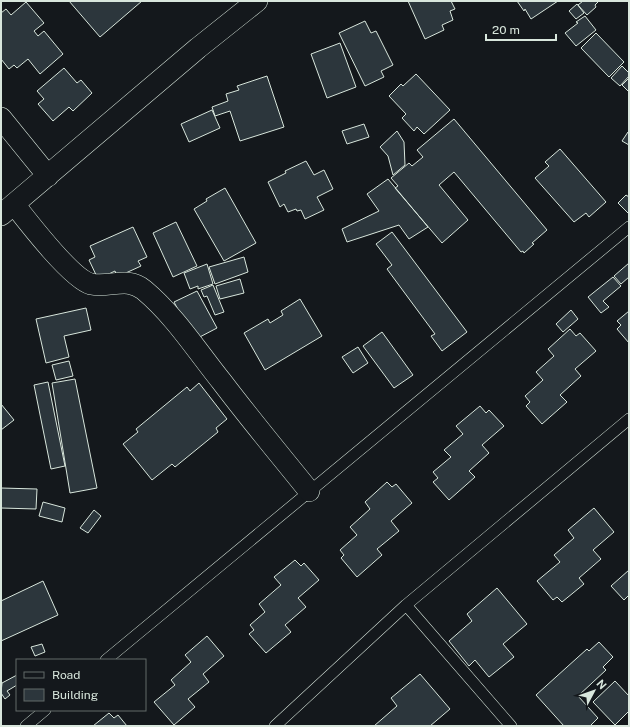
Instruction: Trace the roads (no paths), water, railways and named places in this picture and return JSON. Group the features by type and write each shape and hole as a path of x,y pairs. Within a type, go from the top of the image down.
{"street":[{"path":"257,1 198,48 8,209 42,238 78,277 91,284 131,282 142,288 156,300 176,323 309,491"},
{"path":"1,118 48,176"}],"lane":[{"path":"107,659 629,227"},
{"path":"275,726 406,605 629,419"},
{"path":"406,605 510,726"},
{"path":"26,726 44,711"}]}
